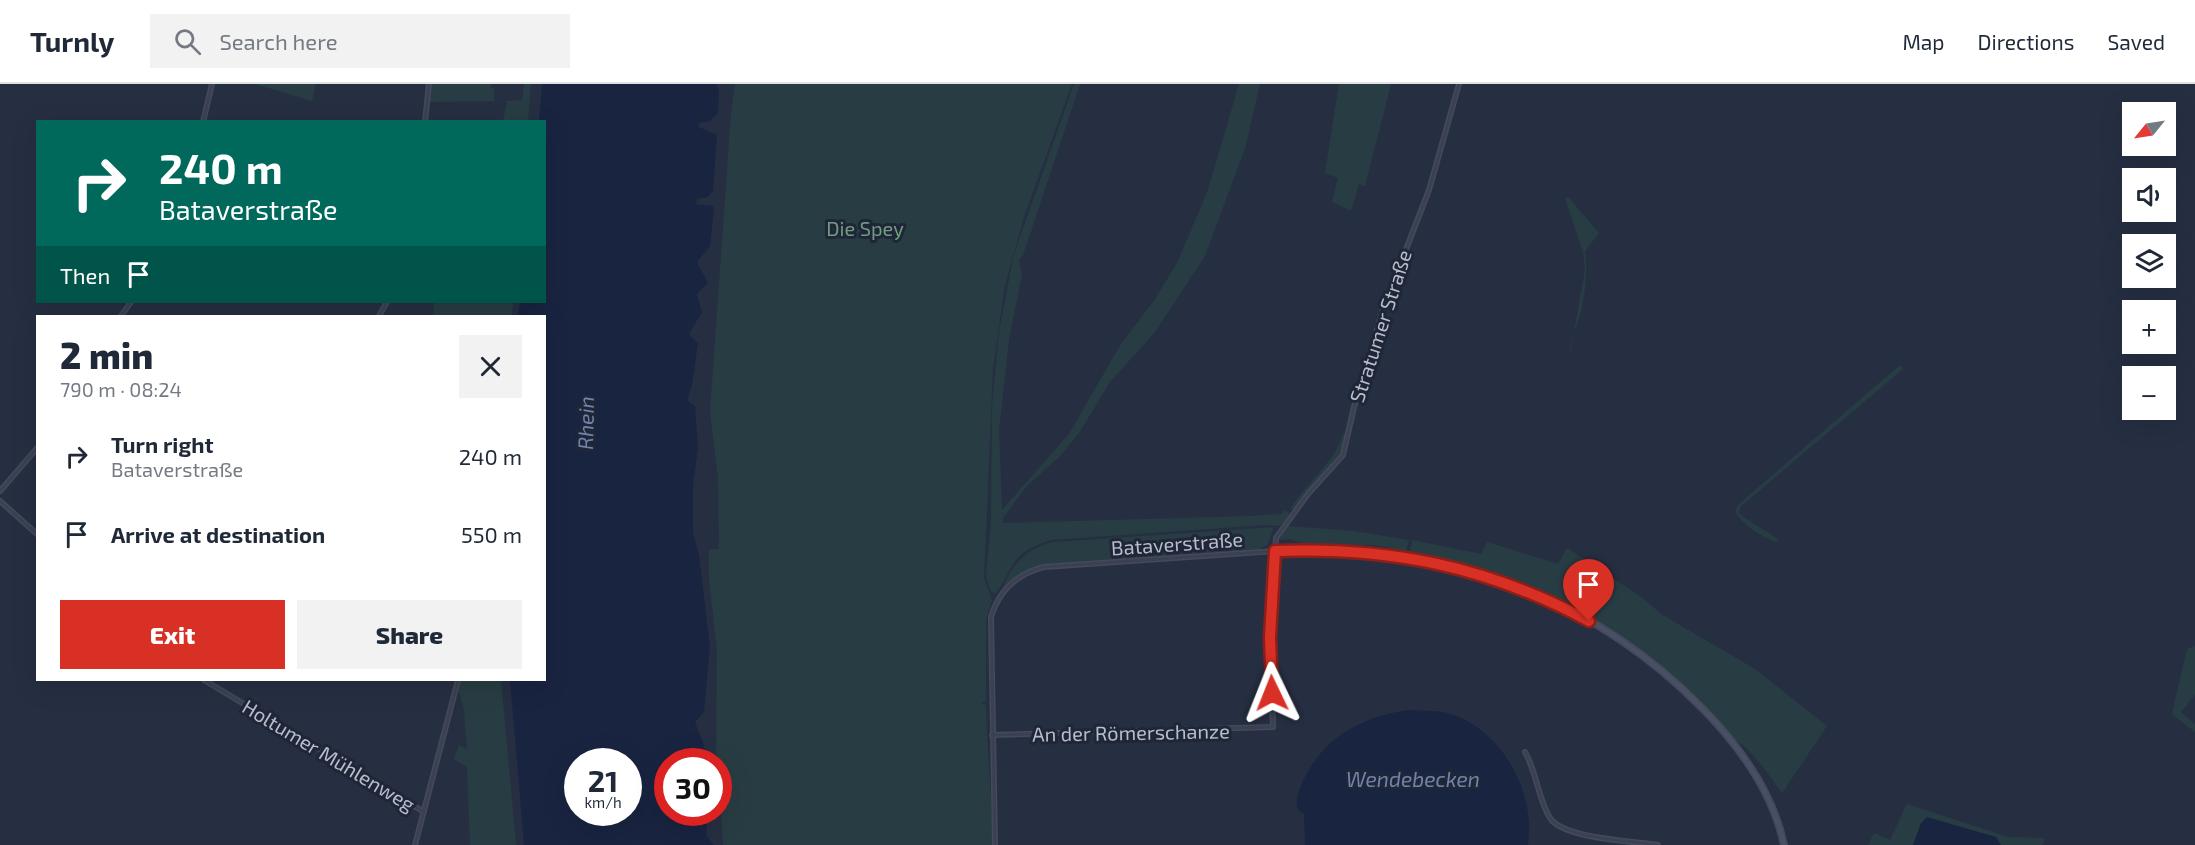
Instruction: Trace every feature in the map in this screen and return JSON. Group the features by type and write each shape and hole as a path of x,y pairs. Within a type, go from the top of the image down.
{"street":[{"path":"203,120 212,84"},
{"path":"425,120 429,84"},
{"name":"Stratumer Straße","path":"1275,551 1278,533 1317,483 1343,455 1353,407 1383,309 1429,190 1459,84"},
{"path":"0,491 36,449"},
{"path":"0,501 36,533"},
{"name":"An der Römerschanze","path":"992,735 1274,727 1270,637 1275,551"},
{"name":"Bataverstraße","path":"995,845 991,617 1000,595 1014,579 1044,567 1275,551 1360,551 1425,559 1485,574 1530,591 1589,621 1659,668 1693,699 1728,737 1765,792 1784,845"},
{"name":"Holtumer Mühlenweg","path":"206,681 424,812"},
{"path":"415,845 458,681"},
{"path":"1524,752 1537,776 1550,818 1563,829 1658,845"}],"green space":[{"path":"255,84 316,84 312,101"},
{"path":"430,84 491,84 491,88 494,89 494,101 428,102"},
{"path":"524,84 531,84 528,120 503,120 507,101 522,100"},
{"name":"Die Spey","path":"735,84 1072,84 1025,214 1005,285 993,368 984,578 992,600 986,620 986,701 980,703 986,705 993,845 723,845 722,826 732,826 732,748 716,748 717,650 709,580 709,550 719,549 718,477 710,412"},
{"path":"1074,84 1080,84 1023,255 1019,260 1022,274 1009,339 999,430 1002,510 1069,434 1121,344 1156,298 1178,261 1208,190 1239,84 1260,84 1245,148 1205,256 1155,332 1110,382 1079,433 1059,457 1026,487 1003,518 1003,523 1251,516 1281,514 1285,510 1291,515 1280,526 1265,525 1051,540 1027,550 1020,556 995,594 990,590 986,576 991,522 992,407 999,331 1014,254"},
{"path":"1339,84 1391,84 1365,186 1359,184 1351,211 1332,202 1338,178 1325,173"},
{"path":"1568,197 1599,233 1585,251 1586,267 1585,291 1574,333 1585,271 1583,251 1565,199"},
{"path":"434,303 513,303 512,315 433,315"},
{"path":"1900,365 1903,369 1740,507 1739,513 1742,516 1778,539 1776,542 1759,534 1738,516 1735,511 1739,504"},
{"path":"1343,434 1347,436 1341,455 1294,511 1291,508 1327,464"},
{"path":"1287,526 1353,531 1409,540 1406,551 1375,545 1308,545 1289,539 1279,540"},
{"path":"1274,527 1267,545 1260,549 1046,565 1022,572 1003,586 1022,558 1036,548 1053,542"},
{"path":"1412,540 1481,554 1487,542 1558,564 1567,548 1643,598 1661,614 1755,669 1827,726 1782,793 1751,753 1675,679 1644,654 1613,633 1550,599 1484,573 1410,551"},
{"path":"2195,646 2195,695 2181,712 2195,724 2195,732 2172,714 2187,649"},
{"path":"455,681 501,681 516,845 470,845 467,767 454,759 459,745 467,749 464,709"},
{"path":"1907,804 2008,837 2045,838 2042,845 2001,845 1996,837 1951,826 1921,823 1913,845 1868,845 1874,833 1890,840"}],"water":[{"name":"Rhein","path":"542,84 716,84 719,90 718,113 710,121 699,123 699,127 717,135 713,191 708,197 698,199 695,204 713,206 714,210 710,246 697,262 708,283 697,294 702,312 689,334 698,343 692,386 687,400 695,406 698,448 693,486 693,533 699,555 710,647 704,712 695,722 704,748 654,748 654,826 707,826 706,835 714,845 524,845 510,681 546,681 546,315 518,315 520,303 546,303 546,120 539,120"},
{"name":"Wendebecken","path":"1410,710 1451,714 1470,722 1500,749 1512,766 1527,805 1528,845 1305,845 1304,814 1298,810 1297,802 1298,794 1312,764 1323,751 1348,730 1378,717"},
{"path":"1927,817 1996,837 2001,845 1913,845 1921,823"}],"route":[{"path":"1272,693 1270,637 1275,551 1360,551 1425,559 1485,574 1530,591 1589,621"}]}
